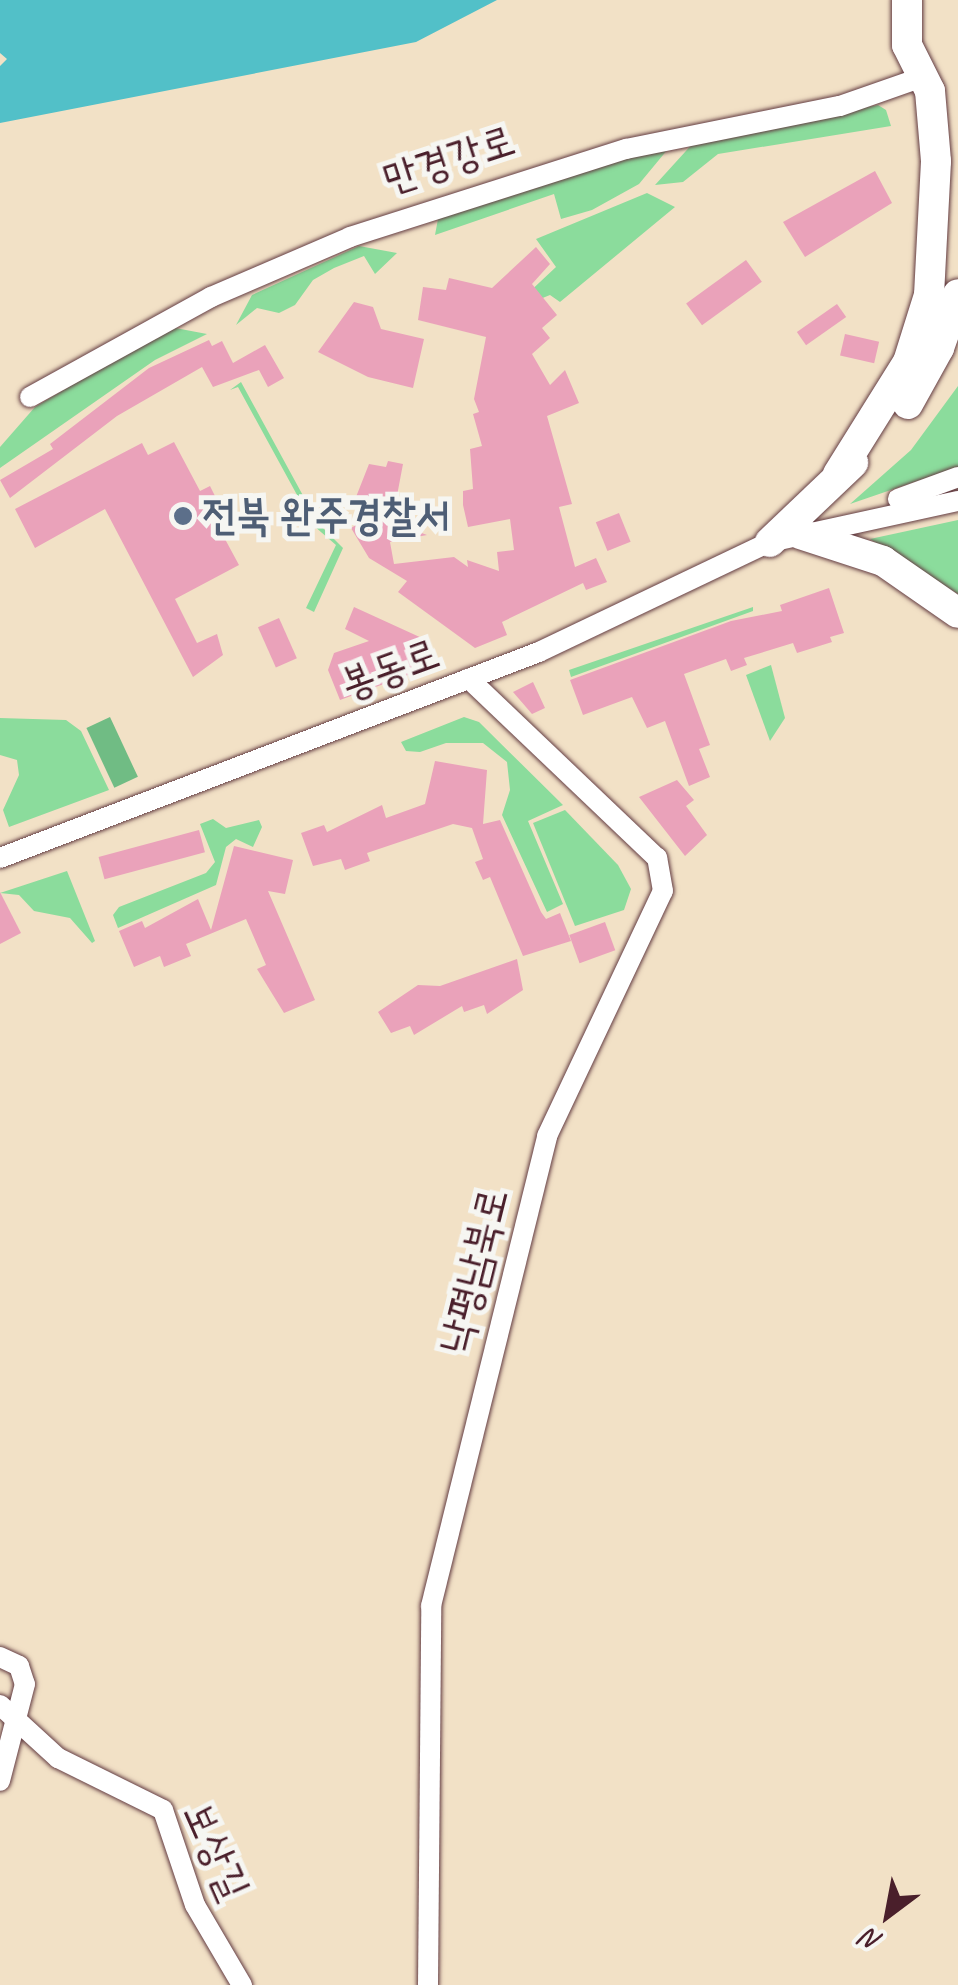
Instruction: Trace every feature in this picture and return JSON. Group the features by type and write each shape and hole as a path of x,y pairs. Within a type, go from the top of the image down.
{"street":[{"path":"907,0 907,45 925,85 937,223"},
{"path":"925,85 958,106"},
{"name":"만경강로","path":"30,397 211,297 350,237 626,148 840,106 925,85"},
{"path":"838,474 883,410 916,344 937,223 958,157"},
{"path":"770,542 895,424 940,348 958,294"},
{"name":"봉동로","path":"800,534 824,516 924,493 958,477"},
{"name":"봉동로","path":"0,858 469,680 770,542 958,501"},
{"path":"800,534 883,561 958,613"},
{"name":"낙평남북로","path":"428,1985 431,1606 547,1136 663,891 656,858 469,680"},
{"path":"0,1657 20,1666 25,1684 0,1781"},
{"name":"보상길","path":"0,1706 58,1758 162,1810 195,1905 242,1985"}],"green space":[{"path":"878,105 886,110 891,126 718,154 683,182 655,185 695,141"},
{"path":"668,149 639,184 592,210 561,219 554,194 435,235 438,219 567,172"},
{"path":"647,193 675,207 560,302 550,295 508,312 556,267 536,239"},
{"path":"359,246 397,253 375,274 364,256 334,268 313,280 295,305 279,313 257,308 236,325 252,295"},
{"path":"170,327 207,334 155,360 0,468 0,447 35,407"},
{"path":"241,382 318,523 343,548 314,612 306,608 336,545 314,526 238,387 230,390"},
{"path":"958,386 958,467 850,504 911,450"},
{"path":"958,520 958,594 870,539"},
{"path":"753,607 753,611 571,677 569,670"},
{"path":"771,665 785,718 770,741 746,675"},
{"path":"110,717 138,777 114,788 86,728"},
{"path":"464,717 479,722 563,805 528,821 563,904 547,912 502,815 510,790 507,762 483,743 446,743 420,752 406,751 401,742"},
{"path":"0,718 66,720 81,731 109,790 9,827 3,810 19,775 17,760 0,755"},
{"path":"565,810 618,865 631,889 624,910 575,926 533,823"},
{"path":"213,819 226,828 259,820 262,827 253,847 236,839 226,847 216,885 118,928 113,915 119,907 206,873 215,862 200,824"},
{"path":"67,871 95,941 92,943 70,918 34,911 19,895 0,893"}],"water":[{"path":"0,0 497,0 416,42 0,123 0,66 7,59 0,53"}],"building":[{"path":"875,171 892,203 805,257 783,222"},
{"path":"536,247 550,264 532,284 557,315 542,328 550,338 532,354 550,385 565,370 579,403 547,416 572,504 559,507 575,567 596,558 607,582 586,590 583,583 502,622 507,635 475,648 398,592 407,581 369,558 351,528 391,504 356,497 369,464 386,467 388,461 403,464 392,522 427,535 390,542 394,564 454,557 468,567 467,560 499,571 497,552 514,550 510,519 468,527 463,505 463,491 473,489 470,449 482,446 473,414 479,412 474,399 486,337 418,320 423,287 446,290 449,278 492,288"},
{"path":"746,260 762,282 702,325 686,303"},
{"path":"354,302 373,307 381,329 424,339 413,388 368,377 318,352"},
{"path":"837,304 846,317 806,345 797,332"},
{"path":"845,334 879,342 874,363 840,355"},
{"path":"209,340 212,346 222,341 233,363 265,345 284,378 268,387 259,370 213,387 202,367 117,416 10,498 0,480 53,449 50,444 149,368"},
{"path":"174,442 200,491 210,486 222,510 212,515 239,565 175,599 197,643 217,634 223,655 193,677 105,509 35,548 15,509 142,443 148,455"},
{"path":"619,513 631,542 607,551 596,522"},
{"path":"829,588 844,633 830,637 832,642 797,653 793,643 744,658 747,665 731,671 726,659 684,674 710,745 699,749 710,777 689,786 665,721 647,728 632,697 583,715 570,680 731,621 782,611 780,605"},
{"path":"354,607 424,639 433,666 340,700 328,670 334,653 369,641 345,629"},
{"path":"279,618 297,658 276,668 258,627"},
{"path":"533,682 545,708 532,714 513,692"},
{"path":"435,761 487,770 483,824 500,820 541,912 546,919 560,913 571,941 523,956 490,877 483,880 475,862 483,859 472,828 453,824 367,853 370,861 345,870 341,859 313,866 301,833 324,825 327,832 382,805 386,818 425,804"},
{"path":"677,780 694,800 686,806 707,835 685,856 639,797"},
{"path":"199,830 205,852 104,879 99,857"},
{"path":"234,846 293,860 285,894 268,891 315,1000 284,1013 257,969 266,965 246,919 186,944 191,956 164,967 160,956 134,967 119,931 142,921 145,928 198,899 211,930"},
{"path":"0,892 21,933 0,944"},
{"path":"605,922 615,950 580,963 569,935"},
{"path":"517,959 523,990 487,1014 484,1005 464,1012 462,1006 414,1035 410,1026 391,1033 378,1012 418,985 440,986"}],"place":[{"name":"전북 완주경찰서","path":"183,516"}]}
